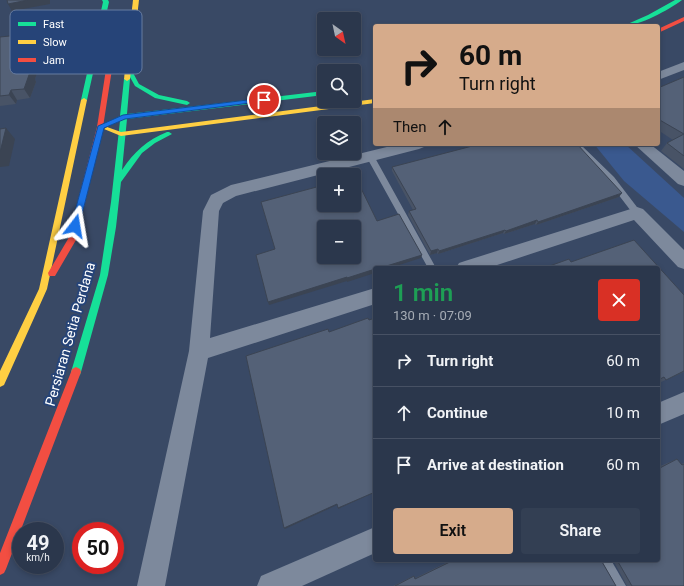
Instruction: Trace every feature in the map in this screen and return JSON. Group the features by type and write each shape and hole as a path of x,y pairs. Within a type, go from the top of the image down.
{"main road":[{"name":"Persiaran Setia Perdana","path":"135,10 136,0"},
{"path":"631,24 650,16 680,0"},
{"path":"660,30 684,19"},
{"path":"43,289 89,74"},
{"path":"0,382 43,289 72,240 100,127 108,74"},
{"name":"Persiaran Setia Perdana","path":"0,569 73,383 104,276 118,184 121,134 128,74"},
{"path":"131,74 137,85 157,97 185,103 219,104"},
{"path":"100,127 123,117 219,104 317,94"},
{"path":"100,127 121,134 373,101"},
{"path":"118,184 131,158 145,145 163,136 221,121"}],"street":[{"path":"660,75 684,66"},
{"path":"151,586 199,351 211,212 217,199 231,191 411,146"},
{"path":"643,146 684,180"},
{"path":"471,266 637,212 684,262"},
{"path":"199,351 373,297"},
{"path":"660,413 684,403"},
{"path":"271,586 373,541"}],"lane":[{"path":"578,146 611,179 637,212"},
{"path":"370,156 431,266"},
{"path":"605,562 620,586"}],"shaded area":[{"path":"596,146 627,146 684,198 684,232 624,181"}],"building":[{"path":"7,0 28,0 8,4"},
{"path":"10,36 10,74 29,74 24,89 11,90 9,95 0,96 0,37"},
{"path":"684,77 684,134 660,120 660,87"},
{"path":"6,128 0,152 0,129"},
{"path":"684,134 684,156 667,143"},
{"path":"472,146 579,146 622,193 538,222 537,220 439,251 438,249 431,251 409,211 416,209 392,167"},
{"path":"317,187 317,212 361,212 361,188 377,221 399,214 422,255 386,266 373,266 373,270 268,302 256,255 275,249 261,202"},
{"path":"634,240 658,266 550,266 569,259 571,262"},
{"path":"660,269 684,295 684,371 666,380 664,377 660,379"},
{"path":"368,318 369,320 373,319 373,493 338,508 337,504 284,528 246,356 328,329 329,332"},
{"path":"677,459 682,465 684,464 684,586 632,586 618,562 660,562 660,468"},
{"path":"450,562 602,562 616,586 395,586 414,576 415,579"}],"traffic: fast":[{"path":"104,10 105,0"},
{"path":"631,24 650,16 679,0"},
{"path":"84,100 90,74"},
{"path":"131,74 137,85 157,97 187,103"},
{"path":"76,372 104,275 115,202 127,79"},
{"path":"111,123 123,117 317,94"},
{"path":"120,180 134,158 146,146 152,141 169,134"}],"traffic: slow":[{"path":"135,10 136,0"},
{"path":"127,79 128,74"},
{"path":"0,382 43,289 84,100"},
{"path":"107,129 121,134 373,101"}],"traffic: jam":[{"path":"660,30 684,19"},
{"path":"52,273 72,240 100,127 108,74"},
{"path":"0,569 76,372"}],"route":[{"path":"75,226 100,127 123,117 219,104 264,100"}]}
